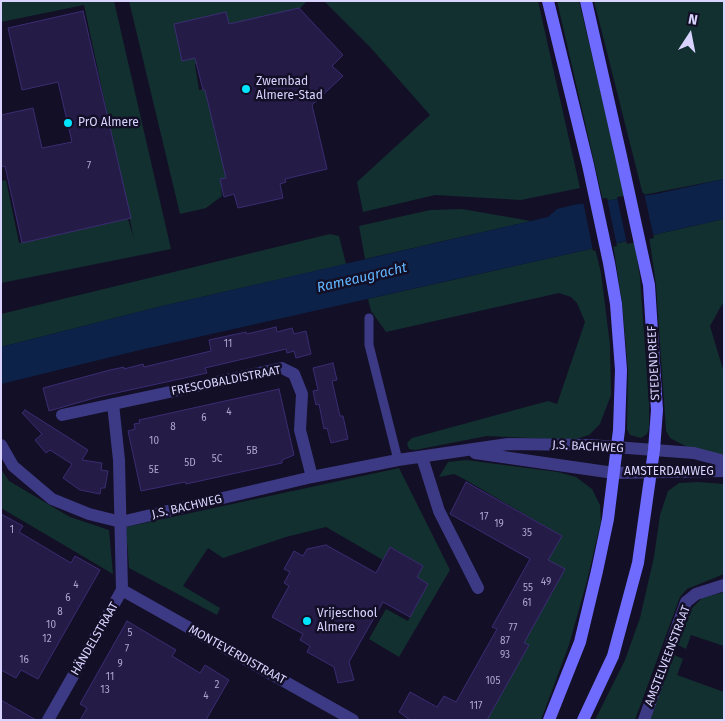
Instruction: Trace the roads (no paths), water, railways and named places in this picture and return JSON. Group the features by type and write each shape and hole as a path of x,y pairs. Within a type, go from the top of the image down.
{"main road":[{"path":"548,1 588,165 609,263 616,304 621,370 620,430 597,571 580,642 549,720"},
{"name":"STEDENDREEF","path":"583,720 613,656 638,563 654,450 657,410 649,285 622,156 586,1"}],"street":[{"name":"FRESCOBALDISTRAAT","path":"62,415 282,368 294,374 302,394 300,430 312,477"},
{"path":"113,404 119,460 121,522"},
{"name":"J.S. BACHWEG","path":"1,445 13,466 52,499 89,514 121,522 312,477 398,460 508,444 590,445 654,450"},
{"name":"AMSTERDAMWEG","path":"654,450 694,453 724,461"},
{"name":"J.S. BACHWEG","path":"462,451 614,473"},
{"path":"422,456 439,510 478,588"},
{"name":"AMSTERDAMWEG","path":"614,473 724,471"},
{"name":"HÄNDELSTRAAT","path":"48,720 122,590 121,522"},
{"name":"AMSTELVEENSTRAAT","path":"644,720 686,602 696,594 724,585"},
{"name":"MONTEVERDISTRAAT","path":"122,590 353,720"}],"lane":[{"path":"369,318 369,346 398,460"}],"water":[{"name":"Rameaugracht","path":"724,179 724,219 140,350 1,384 1,347 158,307 548,217 557,209 573,205 656,194"}],"place":[{"name":"Zwembad Almere-Stad","path":"246,89"},
{"name":"PrO Almere","path":"68,123"},
{"name":"Vrijeschool Almere","path":"307,621"}]}
